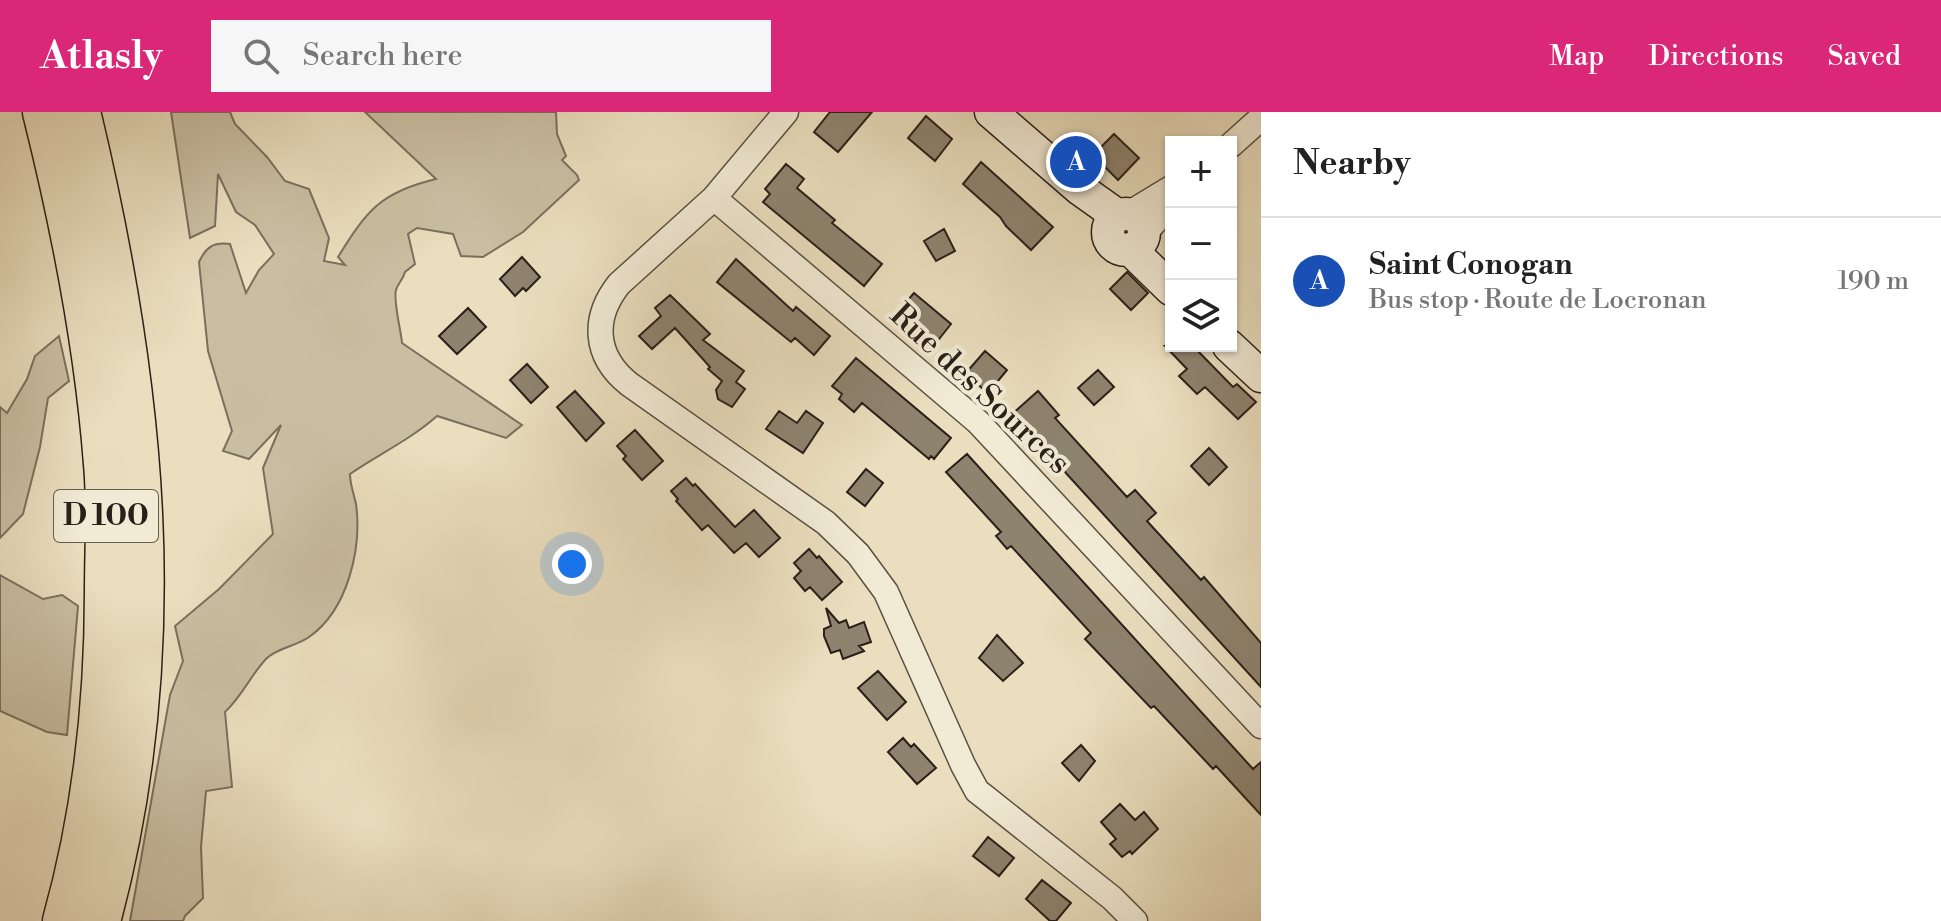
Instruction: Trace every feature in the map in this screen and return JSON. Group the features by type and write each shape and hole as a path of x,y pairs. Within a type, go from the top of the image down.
{"highway":[{"name":"D 100","path":"44,112 65,194 90,326 106,468 106,663 96,771 64,921"},
{"name":"D 100","path":"79,112 99,199 134,403 144,554 143,635 133,744 123,818 99,921"}],"main road":[{"path":"991,112 1129,230 1165,267"},
{"path":"1129,230 1165,281"}],"street":[{"path":"786,112 714,198 619,284 608,299 600,330 610,364 617,374 654,402 826,523 858,554 886,592 977,791 1112,898 1135,921"},
{"path":"1237,140 1261,118"},
{"path":"1129,230 1165,194"},
{"name":"Rue des Sources","path":"714,198 978,422 1261,726"},
{"path":"1129,230 1165,208"}],"shaded area":[{"path":"171,112 230,112 235,124 285,181 309,189 329,238 324,261 345,265 338,257 377,205 402,190 436,179 365,112 556,112 557,134 566,156 562,160 579,180 523,232 483,257 461,256 453,234 417,228 408,234 415,264 405,272 395,295 402,343 522,425 506,438 437,416 350,474 356,504 357,540 343,595 334,611 309,637 266,659 225,712 232,787 206,791 201,847 203,898 183,921 130,921 170,695 183,661 175,626 219,589 273,534 263,468 281,425 249,459 223,451 232,431 208,351 199,262 211,247 230,244 246,293 259,270 274,254 255,225 236,212 218,174 215,226 190,238"},
{"path":"59,336 69,381 48,398 40,447 23,514 0,538 0,407 7,413 27,379 35,356"},
{"path":"0,575 43,599 62,595 78,606 67,735 47,732 0,711"}],"building":[{"path":"830,112 872,112 838,152 814,132"},
{"path":"926,116 952,139 935,161 908,138"},
{"path":"1114,134 1139,158 1118,180 1093,155"},
{"path":"981,162 1053,227 1031,250 963,184"},
{"path":"786,164 804,179 797,188 835,220 832,223 882,264 864,286 763,202 770,194 765,189"},
{"path":"944,229 955,251 936,261 924,241"},
{"path":"522,257 540,277 526,291 523,288 515,296 500,279"},
{"path":"736,259 793,311 796,307 830,336 814,355 795,338 791,342 717,282"},
{"path":"1127,272 1148,293 1131,310 1110,289"},
{"path":"914,293 951,324 935,344 896,314"},
{"path":"670,295 710,334 703,340 744,371 736,382 745,389 732,407 718,399 716,390 722,381 708,369 710,367 675,328 652,349 639,336 661,316 655,308"},
{"path":"468,308 486,327 457,354 439,336"},
{"path":"985,351 1007,370 988,393 965,374"},
{"path":"1171,352 1199,352 1233,387 1237,384 1256,402 1238,419 1205,387 1197,394 1179,376 1187,369"},
{"path":"856,358 951,438 934,459 931,456 929,459 862,403 854,412 839,399 842,394 832,386"},
{"path":"527,364 548,387 531,403 510,380"},
{"path":"1098,370 1114,387 1094,405 1078,388"},
{"path":"575,391 604,423 586,441 557,407"},
{"path":"1038,391 1059,415 1055,418 1127,497 1135,490 1156,513 1147,521 1201,580 1204,577 1261,643 1261,687 1054,460 1057,457 1029,425 1024,429 1011,415"},
{"path":"779,411 797,423 806,411 823,423 803,453 766,429"},
{"path":"635,430 663,461 642,480 623,459 626,456 617,446"},
{"path":"1209,448 1227,467 1209,485 1191,466"},
{"path":"967,454 1253,769 1261,762 1261,815 1216,766 1213,769 1085,639 1091,633 1011,546 1007,549 996,536 1001,532 946,472"},
{"path":"866,469 883,483 865,506 847,492"},
{"path":"686,478 735,527 754,510 780,538 759,557 746,543 734,553 708,525 702,530 676,501 678,499 671,491"},
{"path":"809,549 842,582 822,600 810,587 805,591 794,578 801,571 794,563"},
{"path":"826,608 839,623 846,620 849,628 864,622 871,642 859,646 864,651 843,659 840,650 831,653 824,636 824,629 831,626"},
{"path":"997,635 1023,663 1003,681 979,658"},
{"path":"878,671 906,702 887,720 858,688"},
{"path":"903,738 911,747 914,744 936,768 917,784 888,752"},
{"path":"1081,745 1095,761 1079,781 1062,763"},
{"path":"1120,804 1135,820 1144,812 1158,829 1132,854 1130,851 1122,857 1110,844 1116,839 1101,822"},
{"path":"988,837 1014,858 999,876 973,856"},
{"path":"1042,880 1071,903 1056,921 1050,921 1026,899"}],"place":[{"name":"Saint Conogan","path":"1076,162"}]}
